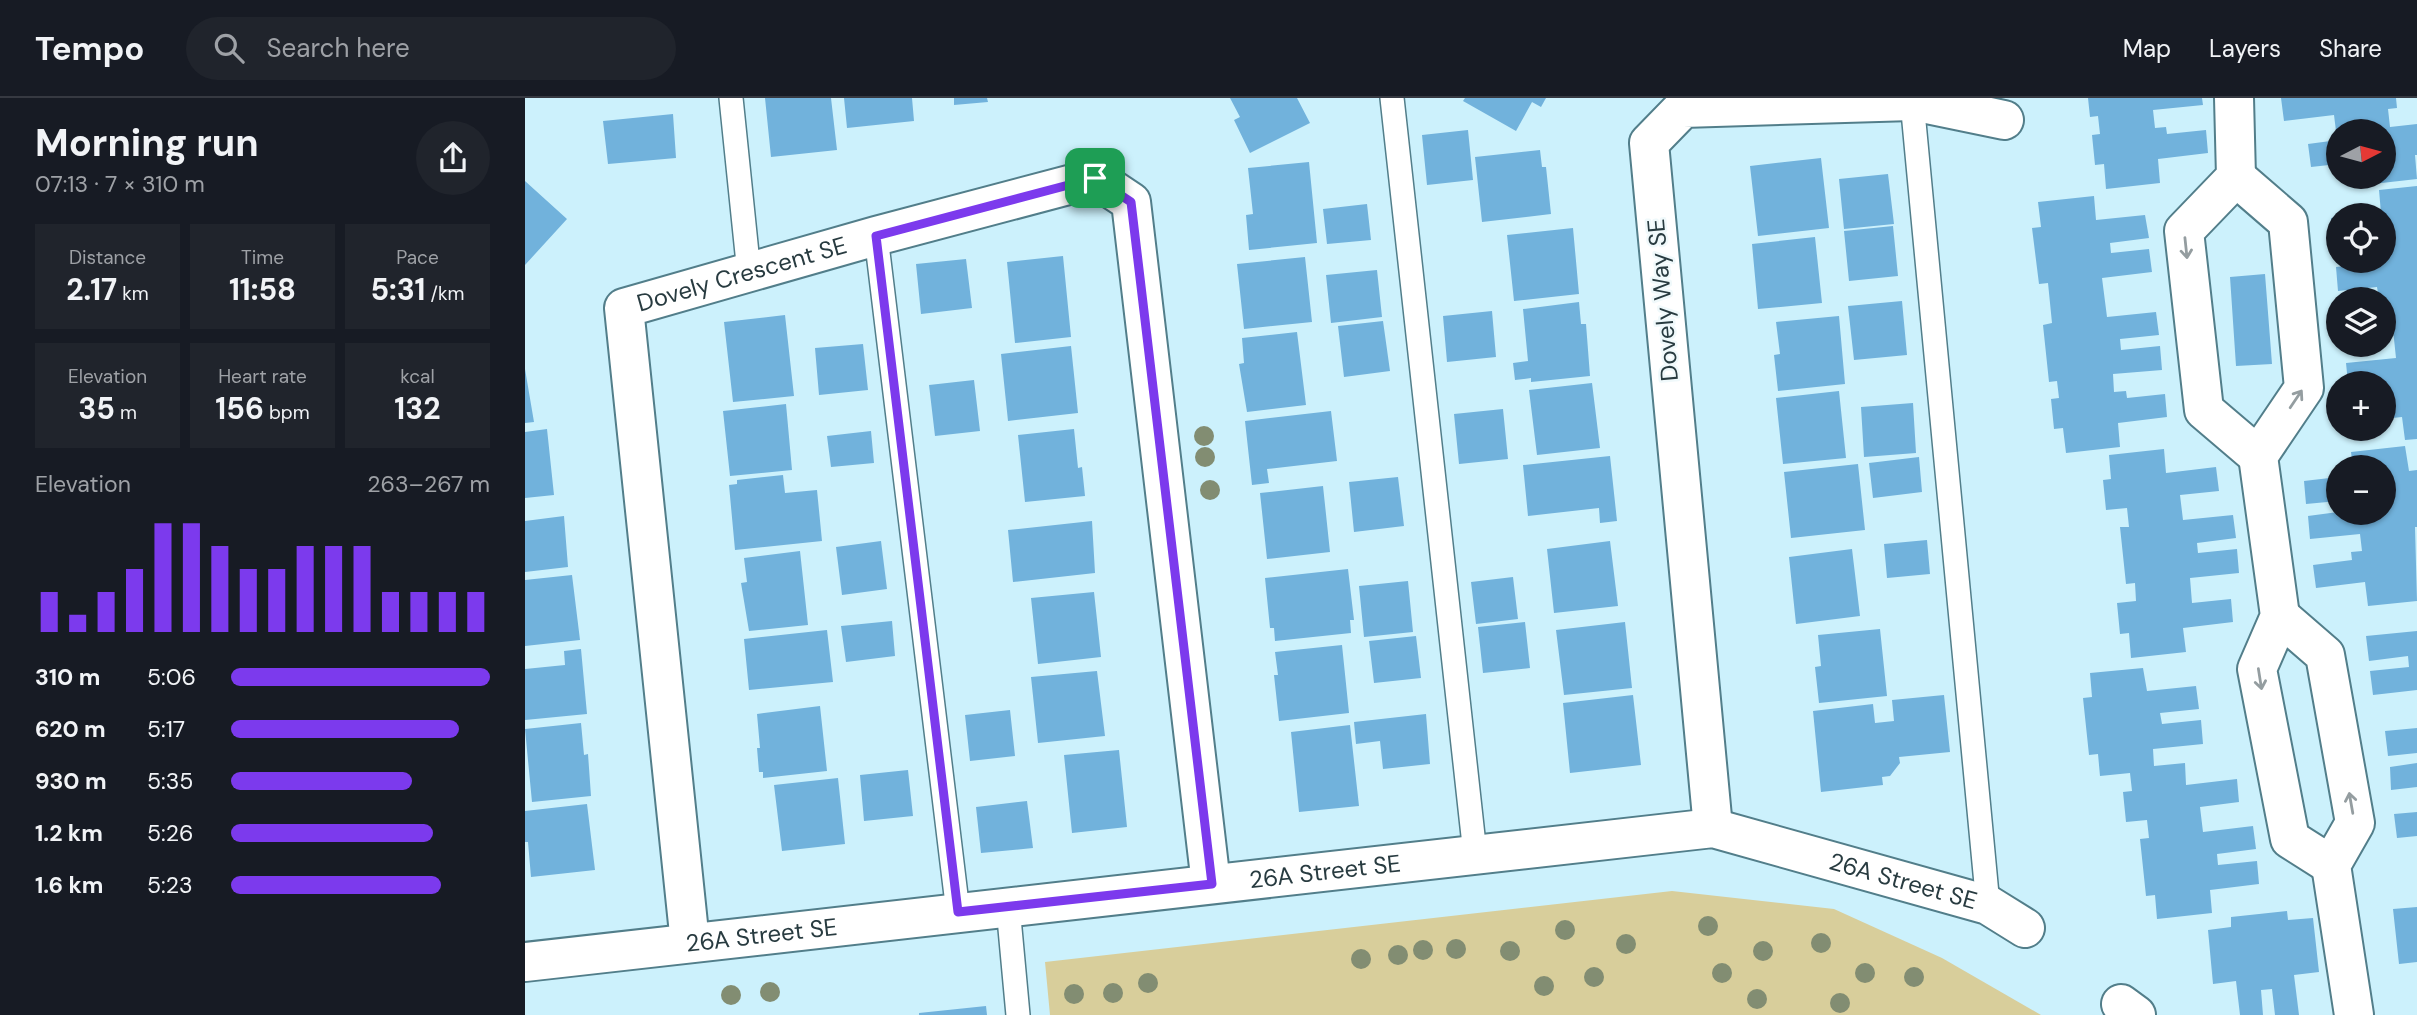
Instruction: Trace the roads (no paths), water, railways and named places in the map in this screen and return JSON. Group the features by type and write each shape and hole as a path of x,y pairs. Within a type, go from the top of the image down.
{"street":[{"path":"2234,98 2236,177 2184,231 2204,410 2258,456 2280,616 2257,669 2290,839 2331,865"},
{"name":"Dovely Way SE","path":"1713,828 1649,143 1683,107 1912,101 2007,109"},
{"path":"2236,177 2288,222 2304,388 2258,456"},
{"name":"Dovely Crescent SE","path":"690,943 624,308 876,236 1095,178 1131,202 1212,884"},
{"path":"2280,616 2325,656 2355,823 2331,865 2354,1015"},
{"name":"26A Street SE","path":"525,962 1713,828 1988,905 2025,928"}],"lane":[{"path":"731,98 749,272"},
{"path":"1392,98 1475,855"},
{"path":"1912,101 1988,905"},
{"path":"876,236 958,912"},
{"path":"1008,907 1018,1015"}]}
